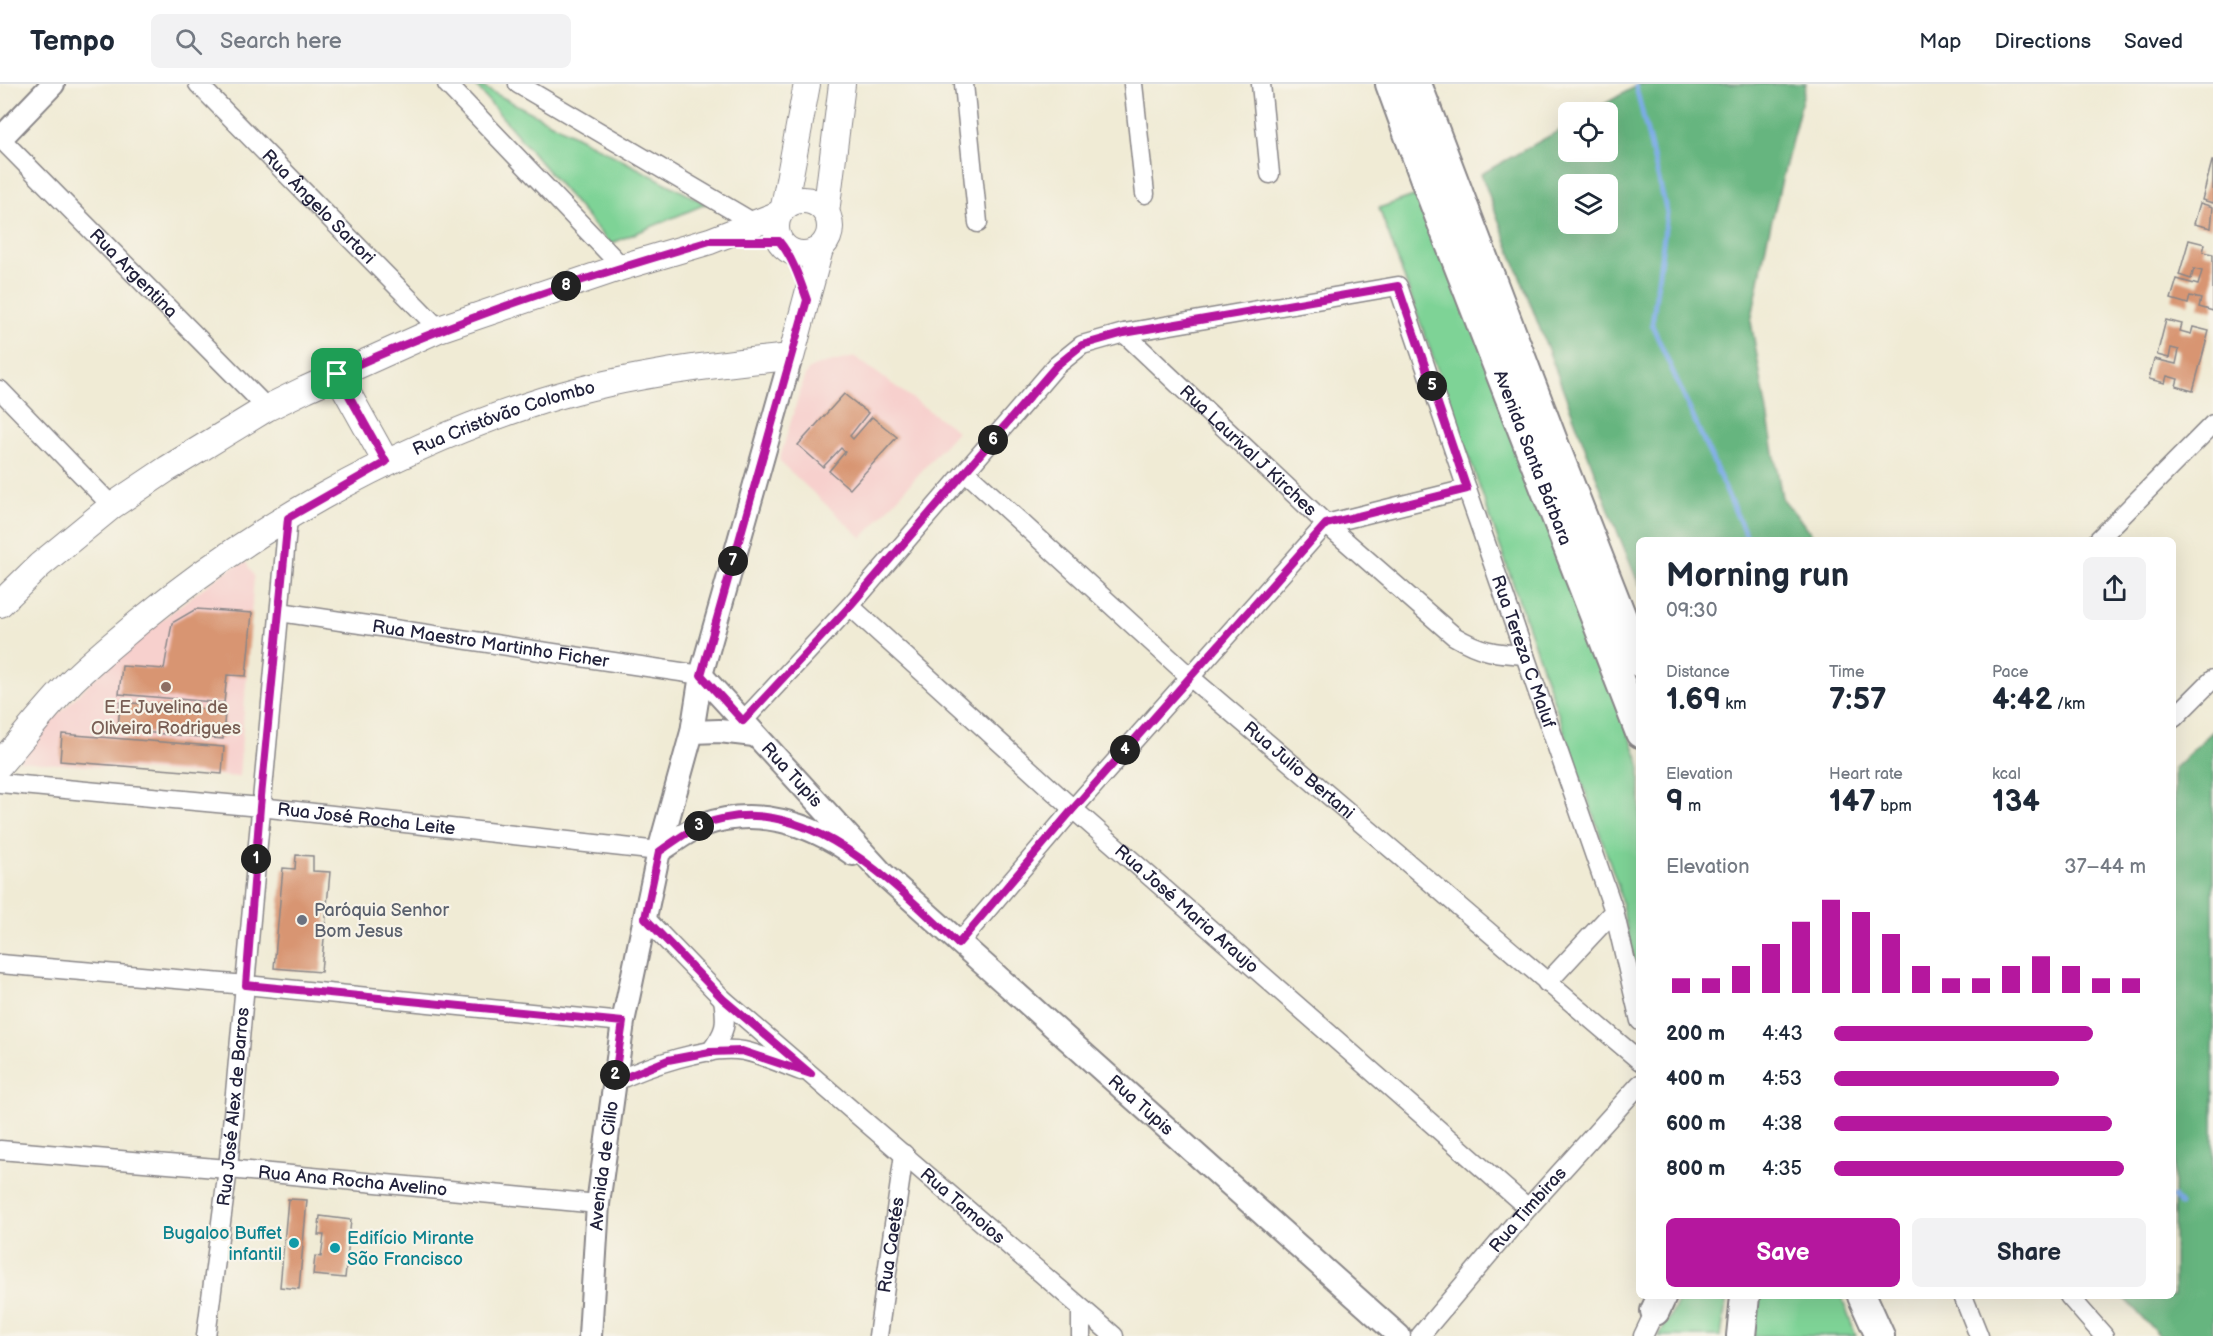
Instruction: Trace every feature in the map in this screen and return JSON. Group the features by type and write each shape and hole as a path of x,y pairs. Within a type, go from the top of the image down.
{"main road":[{"path":"807,84 781,211 776,223 776,232 800,279 807,300"},
{"path":"826,213 842,84"},
{"path":"1390,84 1438,179"},
{"path":"1417,84 1438,179"},
{"name":"Avenida Santa Bárbara","path":"1438,179 1636,653"},
{"name":"Avenida Santa Bárbara","path":"1438,179 1636,722"},
{"path":"0,604 40,565 112,506 167,469 267,408 371,358 439,329 621,267 710,241 781,211 801,200 811,201 826,213 829,220 829,236 820,249 803,255 793,253 782,245 710,241"},
{"name":"Avenida de Cillo","path":"791,357 820,249"},
{"name":"Rua Cristóvão Colombo","path":"0,764 72,681 169,597 223,557 386,462 457,431 531,404 606,385 711,365 791,357"},
{"path":"356,407 371,358"},
{"path":"337,374 386,462"},
{"path":"1741,1336 1745,1299"},
{"path":"1855,1299 1868,1336"},
{"path":"1863,1299 1880,1336"}],"street":[{"path":"0,139 53,84"},
{"name":"Rua Ângelo Sartori","path":"198,84 439,329"},
{"path":"447,84 621,267"},
{"path":"518,84 754,223"},
{"path":"964,84 978,223"},
{"path":"1132,84 1145,194"},
{"path":"1261,84 1270,174"},
{"name":"Rua Argentina","path":"0,139 267,408"},
{"name":"Rua Tereza C Maluf","path":"1124,333 1398,286 1614,911 1636,1004"},
{"path":"692,732 749,728 850,606 1056,366 1082,345 1124,333"},
{"name":"Rua Laurival J Kirches","path":"1124,333 1326,524 1454,636 1474,648 1495,653 1525,655"},
{"name":"Avenida de Cillo","path":"590,1336 598,1204 623,1022 659,852 692,732 701,675 791,357"},
{"path":"0,390 112,506"},
{"path":"2100,537 2213,424"},
{"name":"Rua Julio Bertani","path":"966,472 1190,676 1636,1057"},
{"path":"958,944 1073,809 1326,524 1467,489"},
{"name":"Rua José Alex de Barros","path":"206,1336 228,1169 288,518"},
{"name":"Rua José Maria Araujo","path":"850,606 1073,809 1528,1209"},
{"name":"Rua Maestro Martinho Ficher","path":"280,612 701,675"},
{"name":"Rua Tupis","path":"701,675 883,874 958,944 1399,1336"},
{"path":"2176,715 2213,679"},
{"name":"Rua José Rocha Leite","path":"0,783 260,807 659,852"},
{"path":"795,824 805,820 819,806"},
{"name":"Rua Tupis","path":"659,852 701,825 731,817 760,816 795,824 836,842 883,874"},
{"path":"1547,983 1614,911"},
{"name":"Rua Tamoios","path":"645,918 723,999 1114,1336"},
{"path":"0,964 246,985 623,1022"},
{"path":"710,1052 723,1035 726,1021 723,999"},
{"name":"Rua Tamoios","path":"614,1082 668,1060 710,1052 742,1051 811,1074"},
{"name":"Rua Timbiras","path":"1420,1336 1528,1209 1636,1088"},
{"name":"Rua Ana Rocha Avelino","path":"0,1150 598,1204"},
{"name":"Rua Caetés","path":"878,1336 904,1154"},
{"path":"1964,1299 1979,1336"},
{"path":"2072,1299 2104,1336"},
{"path":"1081,1309 1081,1336"}],"shaded area":[{"path":"855,357 957,431 862,538 779,461 808,370 815,366"},
{"name":"E.E Juvelina de Oliveira Rodrigues","path":"246,562 254,576 239,777 19,761 40,732 119,654 232,567"}],"green space":[{"path":"474,84 477,84 706,204 610,244"},
{"path":"1639,84 1806,84 1767,240 1751,322 1782,498 1814,537 1636,537 1636,578 1481,174 1558,131 1558,162 1618,162 1618,102 1608,102"},
{"path":"1431,190 1636,753 1636,972 1618,886 1474,471 1379,208"},
{"path":"2213,731 2213,1336 2159,1336 2126,1299 2176,1299 2176,766"},
{"path":"1680,1299 1727,1299 1721,1336 1659,1336"},
{"path":"1758,1299 1842,1299 1856,1336 1753,1336"}],"building":[{"path":"2213,161 2213,203 2202,200"},
{"path":"2200,203 2213,207 2211,228 2194,224"},
{"path":"2189,240 2205,244 2203,252 2213,254 2213,311 2199,307 2201,299 2190,296 2188,304 2171,299 2177,279 2198,285 2202,271 2194,269 2191,279 2179,275"},
{"path":"2166,320 2182,324 2180,331 2191,334 2193,327 2209,331 2193,391 2176,386 2178,379 2167,376 2165,383 2149,379 2154,359 2176,364 2179,350 2171,348 2169,358 2157,355"},
{"path":"844,394 868,413 850,436 853,439 872,417 897,437 850,489 829,471 845,452 841,448 823,467 798,445"},
{"path":"196,609 252,613 246,676 227,675 224,703 119,694 122,666 164,669 172,623"},
{"path":"120,702 225,711 223,739 118,730"},
{"path":"62,734 224,747 222,774 60,761"},
{"name":"Paróquia Senhor Bom Jesus","path":"296,855 313,856 313,871 330,872 321,972 274,968 283,868 295,869"},
{"name":"Bugaloo Buffet infantil","path":"288,1199 307,1200 299,1289 280,1287"},
{"name":"Edifício Mirante São Francisco","path":"320,1216 351,1220 345,1278 313,1275 315,1256 321,1257 324,1235 318,1235"}],"waterway":[{"path":"1636,87 1667,213 1652,325 1747,537"},
{"path":"2176,1200 2180,1205"}],"place":[{"name":"E.E Juvelina de Oliveira Rodrigues","path":"166,687"},
{"name":"Paróquia Senhor Bom Jesus","path":"302,920"},
{"name":"Bugaloo Buffet infantil","path":"294,1243"},
{"name":"Edifício Mirante São Francisco","path":"335,1248"}],"route":[{"path":"710,241 779,241 785,248 800,279 807,300 701,675 743,721 850,606 1056,366 1082,345 1124,333 1398,286 1467,489 1326,524 1073,809 958,944 883,874 836,842 795,824 760,816 731,817 701,825 659,852 645,918 723,999 811,1074 742,1051 710,1052 668,1060 614,1082 623,1022 246,985 260,807 288,518 386,462 337,374 439,329 621,267 710,241"}]}
